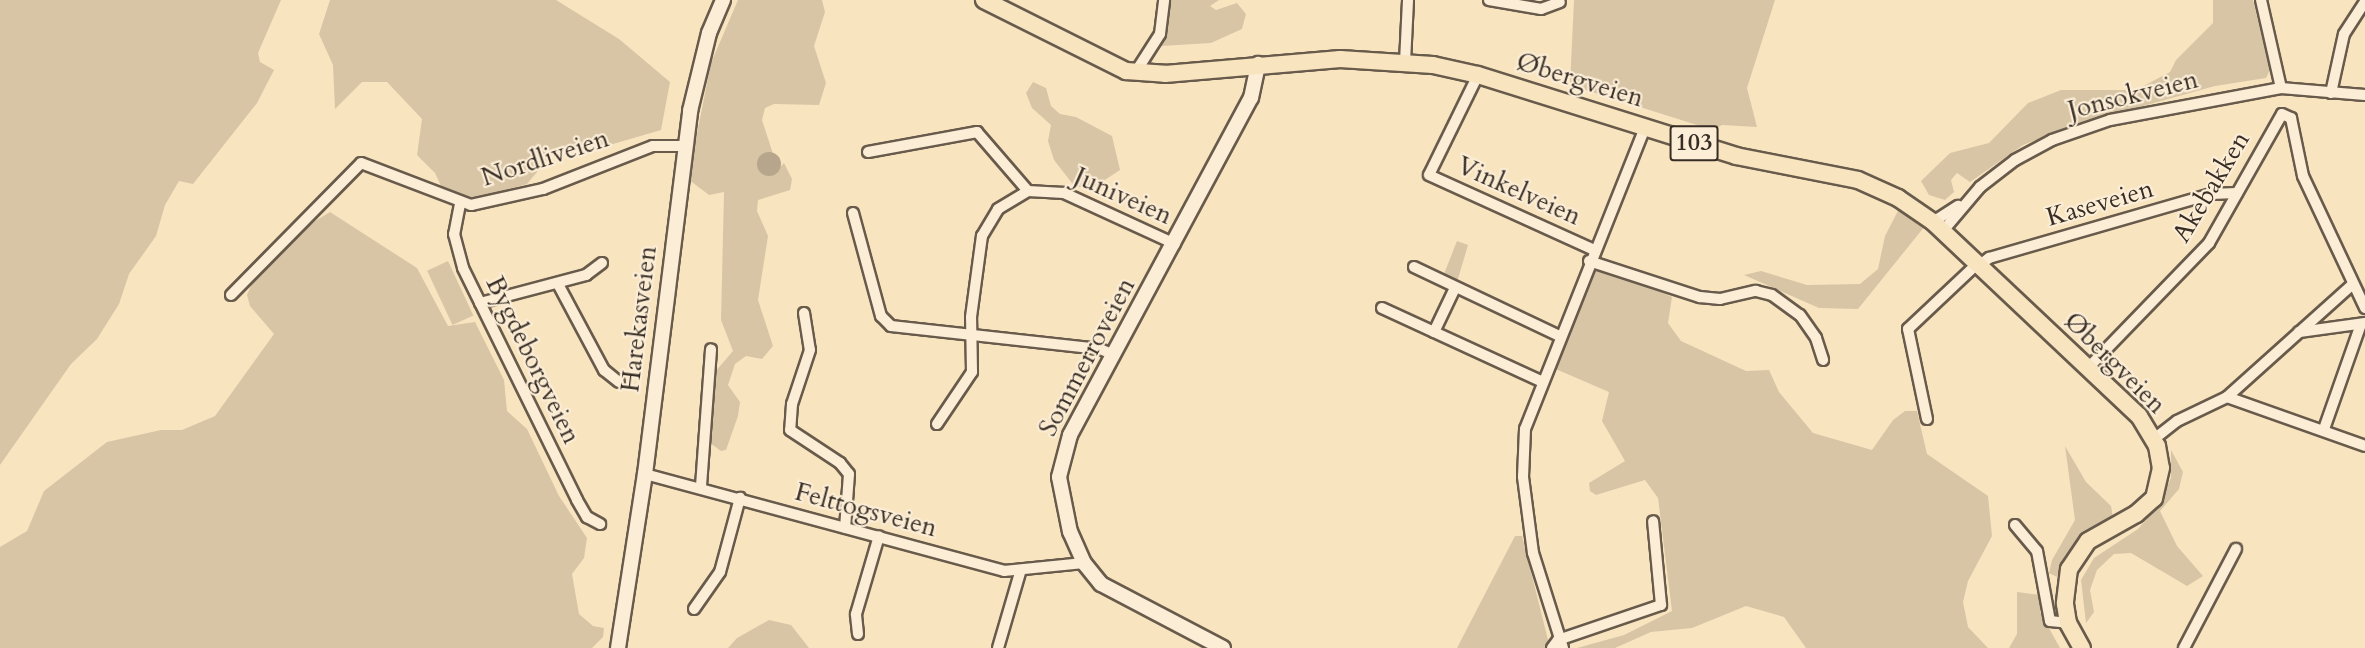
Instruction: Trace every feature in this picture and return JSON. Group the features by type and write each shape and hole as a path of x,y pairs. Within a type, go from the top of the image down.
{"main road":[{"name":"Øbergveien","path":"984,0 1097,59 1135,73 1165,74 1258,64 1340,59 1405,62 1478,75 1754,161 1858,180 1898,198 1938,227 2139,416 2154,439 2161,468 2154,498 2079,552 2065,587 2068,623 2082,648"}],"street":[{"name":"Harekasveien","path":"618,648 645,474 684,146 697,76 723,0"},
{"path":"1135,73 1160,34 1164,0"},
{"path":"1405,62 1408,0"},
{"path":"1489,0 1540,9 1560,2"},
{"path":"2261,0 2281,88"},
{"path":"2331,93 2344,34 2365,2"},
{"name":"Sommerroveien","path":"1223,648 1111,590 1084,563 1060,495 1062,456 1251,98 1258,64"},
{"name":"Vinkelveien","path":"1478,75 1428,169 1429,175 1594,250"},
{"name":"Jonsokveien","path":"1938,227 2015,160 2071,132 2151,110 2281,88 2365,95"},
{"name":"Akebakken","path":"2088,368 2209,243 2278,117 2287,114 2292,123 2303,177 2353,284"},
{"path":"1645,127 1541,381 1525,429 1523,477 1533,553 1558,645 1661,605 1653,521"},
{"path":"868,152 976,132 1028,191 1006,202 986,226 971,335 972,372 937,424"},
{"name":"Nordliveien","path":"231,295 361,163 419,182 460,204 494,202 543,189 653,146 684,146"},
{"name":"Juniveien","path":"1028,191 1064,193 1175,244"},
{"name":"Kaseveien","path":"1978,265 1989,258 2211,194 2236,193"},
{"name":"Bygdeborgveien","path":"460,204 455,219 456,251 577,500 587,517 600,524"},
{"path":"853,213 885,322 971,335 1100,349 1114,355"},
{"path":"1589,261 1700,297 1720,299 1756,291 1772,295 1800,315 1816,338 1823,360"},
{"path":"480,303 558,284 585,275 602,263"},
{"path":"1927,419 1908,329 1978,265"},
{"path":"1414,267 1559,336"},
{"path":"558,284 604,370 619,382"},
{"path":"2154,439 2177,421 2226,397 2353,284 2365,308"},
{"path":"1434,332 1455,288"},
{"path":"1382,308 1541,381"},
{"path":"804,313 810,350 792,404 790,430 840,463 849,474 845,528"},
{"path":"2298,332 2363,324 2324,429"},
{"path":"701,486 711,349"},
{"path":"2226,397 2324,429 2365,446"},
{"name":"Felttogsveien","path":"645,474 701,486 845,528 1020,573 1084,563"},
{"path":"694,609 720,572 740,498"},
{"name":"Øbergveien","path":"2015,525 2037,551 2050,621 2068,623"},
{"path":"858,634 856,614 879,536"},
{"path":"2184,648 2236,549"},
{"path":"998,648 1020,573"}],"shaded area":[{"path":"0,0 281,0 258,53 260,62 274,70 257,103 193,184 179,181 165,205 156,236 129,274 119,304 97,339 71,364 0,465"},
{"path":"330,0 556,0 619,39 670,82 661,130 613,144 557,148 527,184 483,196 471,198 442,188 435,173 417,155 422,119 387,82 362,82 335,109 333,65 319,34"},
{"path":"738,0 822,0 825,12 814,46 826,83 819,105 774,104 765,108 762,120 778,169 784,163 792,179 790,190 758,200 757,211 768,236 758,300 773,346 762,359 746,356 735,364 728,385 740,402 738,416 726,450 721,451 710,443 710,417 714,373 733,351 721,320 724,192 709,195 688,179 711,63"},
{"path":"1169,0 1219,0 1210,6 1216,10 1237,3 1246,14 1242,29 1211,43 1161,46"},
{"path":"1574,0 1775,0 1747,88 1757,127 1722,125 1713,130 1570,85"},
{"path":"2213,0 2253,0 2270,70 2266,78 2215,86 2071,126 2023,145 1970,182 1957,173 1951,180 1954,192 1945,200 1929,195 1921,181 1950,153 1989,143 2028,103 2061,90 2136,90 2170,72 2176,60 2213,23"},
{"path":"1033,82 1046,88 1051,106 1060,114 1076,117 1112,136 1120,170 1094,187 1075,187 1054,160 1048,141 1051,125 1032,108 1026,93"},
{"path":"769,152 777,156 781,164 777,172 769,176 761,172 757,164 761,156"},
{"path":"1900,207 1925,226 1858,309 1819,308 1744,275 1761,271 1807,285 1860,284 1878,269 1885,236"},
{"path":"330,212 417,268 448,326 475,322 504,380 507,411 527,429 559,496 587,538 584,558 572,574 579,614 593,626 604,628 603,637 592,648 0,648 0,547 27,531 44,491 107,442 161,430 182,430 215,416 274,334 250,306 247,295 253,281 312,223"},
{"path":"1457,241 1468,245 1457,282 1442,279"},
{"path":"448,261 473,315 453,325 427,271"},
{"path":"1592,270 1634,280 1672,297 1668,323 1681,341 1746,371 1769,370 1779,392 1813,433 1872,450 1893,420 1905,411 1917,411 1927,454 1988,496 1992,536 1968,581 1963,602 1968,627 1988,648 1806,648 1784,617 1746,606 1692,628 1651,632 1615,648 1577,648 1624,635 1672,611 1658,498 1645,480 1596,495 1590,491 1589,483 1625,461 1602,421 1609,392 1551,367"},
{"path":"2065,446 2086,482 2111,506 2113,517 2080,536 2057,577 2049,573 2052,560 2075,520"},
{"path":"2171,450 2183,472 2179,489 2160,511 2177,546 2203,576 2187,586 2131,553 2114,554 2097,570 2090,590 2094,612 2086,623 2081,580 2094,558 2138,529 2158,506 2171,478"},
{"path":"1515,536 1522,536 1549,644 1546,648 1457,648"},
{"path":"2017,592 2040,595 2040,612 2060,648 2009,648 2017,634"},
{"path":"769,620 791,625 809,648 728,648 737,638"}]}
